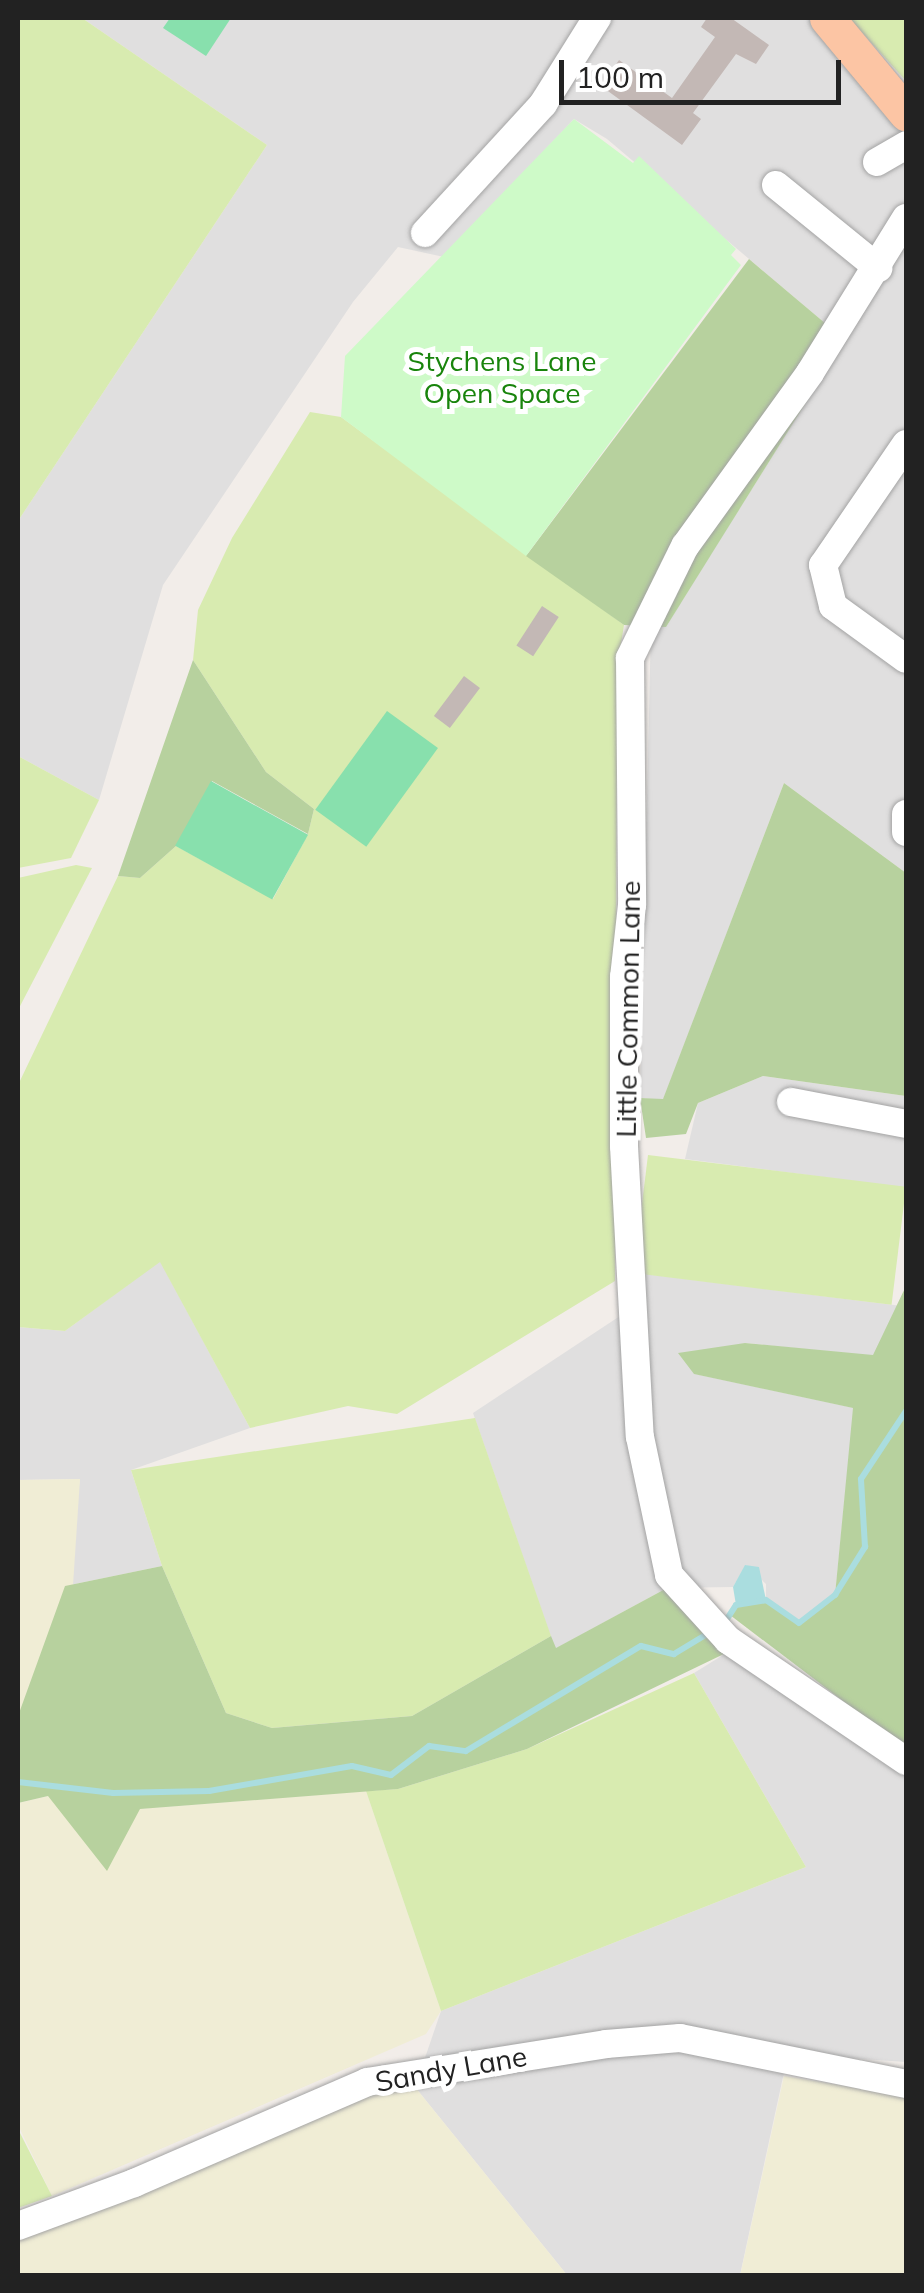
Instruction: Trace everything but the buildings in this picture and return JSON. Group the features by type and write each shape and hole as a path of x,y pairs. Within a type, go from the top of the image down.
{"main road":[{"path":"827,18 906,113"}],"street":[{"path":"425,234 544,104 598,18"},
{"path":"877,162 906,145"},
{"path":"776,185 878,268"},
{"name":"Little Common Lane","path":"906,218 878,268 685,546 630,658 624,1146 640,1437 669,1575 728,1640 906,1761"},
{"path":"906,444 822,565 833,606 906,658"},
{"path":"906,814 906,832"},
{"path":"791,1102 906,1124"},
{"name":"Sandy Lane","path":"18,2226 134,2183 367,2082 606,2044 680,2038 906,2084"}],"shaded area":[{"path":"82,18 831,18 890,118 906,134 906,873 784,783 663,1100 640,1098 651,626 666,626 845,340 607,139 574,119 444,257 398,247 353,302 163,585 99,800 18,756 18,521 267,145"},
{"path":"763,1076 906,1096 906,1188 685,1159 698,1103"},
{"path":"160,1261 250,1428 131,1470 162,1566 65,1586 80,1479 18,1480 18,1327 65,1331"},
{"path":"646,1274 902,1306 874,1356 746,1343 695,1374 854,1408 835,1595 799,1623 766,1600 766,1584 746,1565 733,1587 667,1588 555,1649 473,1413 623,1314"},
{"path":"80,1479 73,1585 18,1719 18,1480"},
{"path":"728,1652 906,1771 906,2062 788,2054 740,2275 567,2275 415,2087 441,2011 806,1867 694,1673"},
{"path":"366,1791 441,2011 426,2034 52,2196 18,2125 18,1803 48,1796 139,1809"},
{"path":"784,2076 906,2096 906,2275 740,2276"},
{"path":"415,2087 567,2275 18,2276 18,2237 377,2092"}],"green space":[{"path":"18,18 82,18 267,145 18,521"},
{"path":"170,18 231,18 206,56 163,28"},
{"path":"849,18 906,18 906,81"},
{"name":"Stychens Lane Open Space","path":"574,119 633,163 639,156 736,249 731,255 741,265 526,556 341,417 345,356"},
{"path":"749,259 845,340 666,627 624,625 526,556"},
{"path":"310,412 341,417 624,625 617,668 615,1281 397,1414 348,1406 250,1428 160,1262 65,1331 18,1327 18,1085 118,876 140,878 176,846 273,899 308,834 314,809 266,772 193,660 198,610 232,538"},
{"path":"193,660 266,772 314,809 308,834 212,781 176,846 140,878 118,876"},
{"path":"387,711 438,748 366,847 315,810"},
{"path":"18,756 99,800 71,858 18,868"},
{"path":"211,781 308,835 272,900 175,846"},
{"path":"784,783 906,873 906,1096 763,1076 698,1103 686,1134 646,1138 640,1098 663,1099"},
{"path":"76,865 92,868 18,1010 18,878"},
{"path":"648,1155 906,1187 892,1305 633,1273"},
{"path":"906,1286 906,1749 730,1615 736,1605 766,1600 799,1623 835,1595 853,1408 694,1374 678,1353 745,1343 873,1355"},
{"path":"475,1418 551,1636 412,1716 272,1728 226,1713 162,1566 131,1470"},
{"path":"162,1566 226,1713 272,1728 412,1716 551,1636 556,1648 667,1588 728,1652 527,1749 398,1789 140,1809 107,1871 48,1796 18,1803 18,1716 65,1586"},
{"path":"694,1673 806,1867 441,2011 366,1791 398,1789 527,1749"},
{"path":"18,2129 52,2196 18,2208"}],"water":[{"path":"745,1565 759,1567 766,1600 736,1605 733,1587"}],"waterway":[{"path":"725,1622 736,1605 766,1600 799,1623 835,1595 865,1547 861,1479 906,1411"},
{"path":"18,1782 113,1793 209,1791 352,1766 391,1775 429,1746 466,1751 641,1646 674,1654 712,1631"}]}
